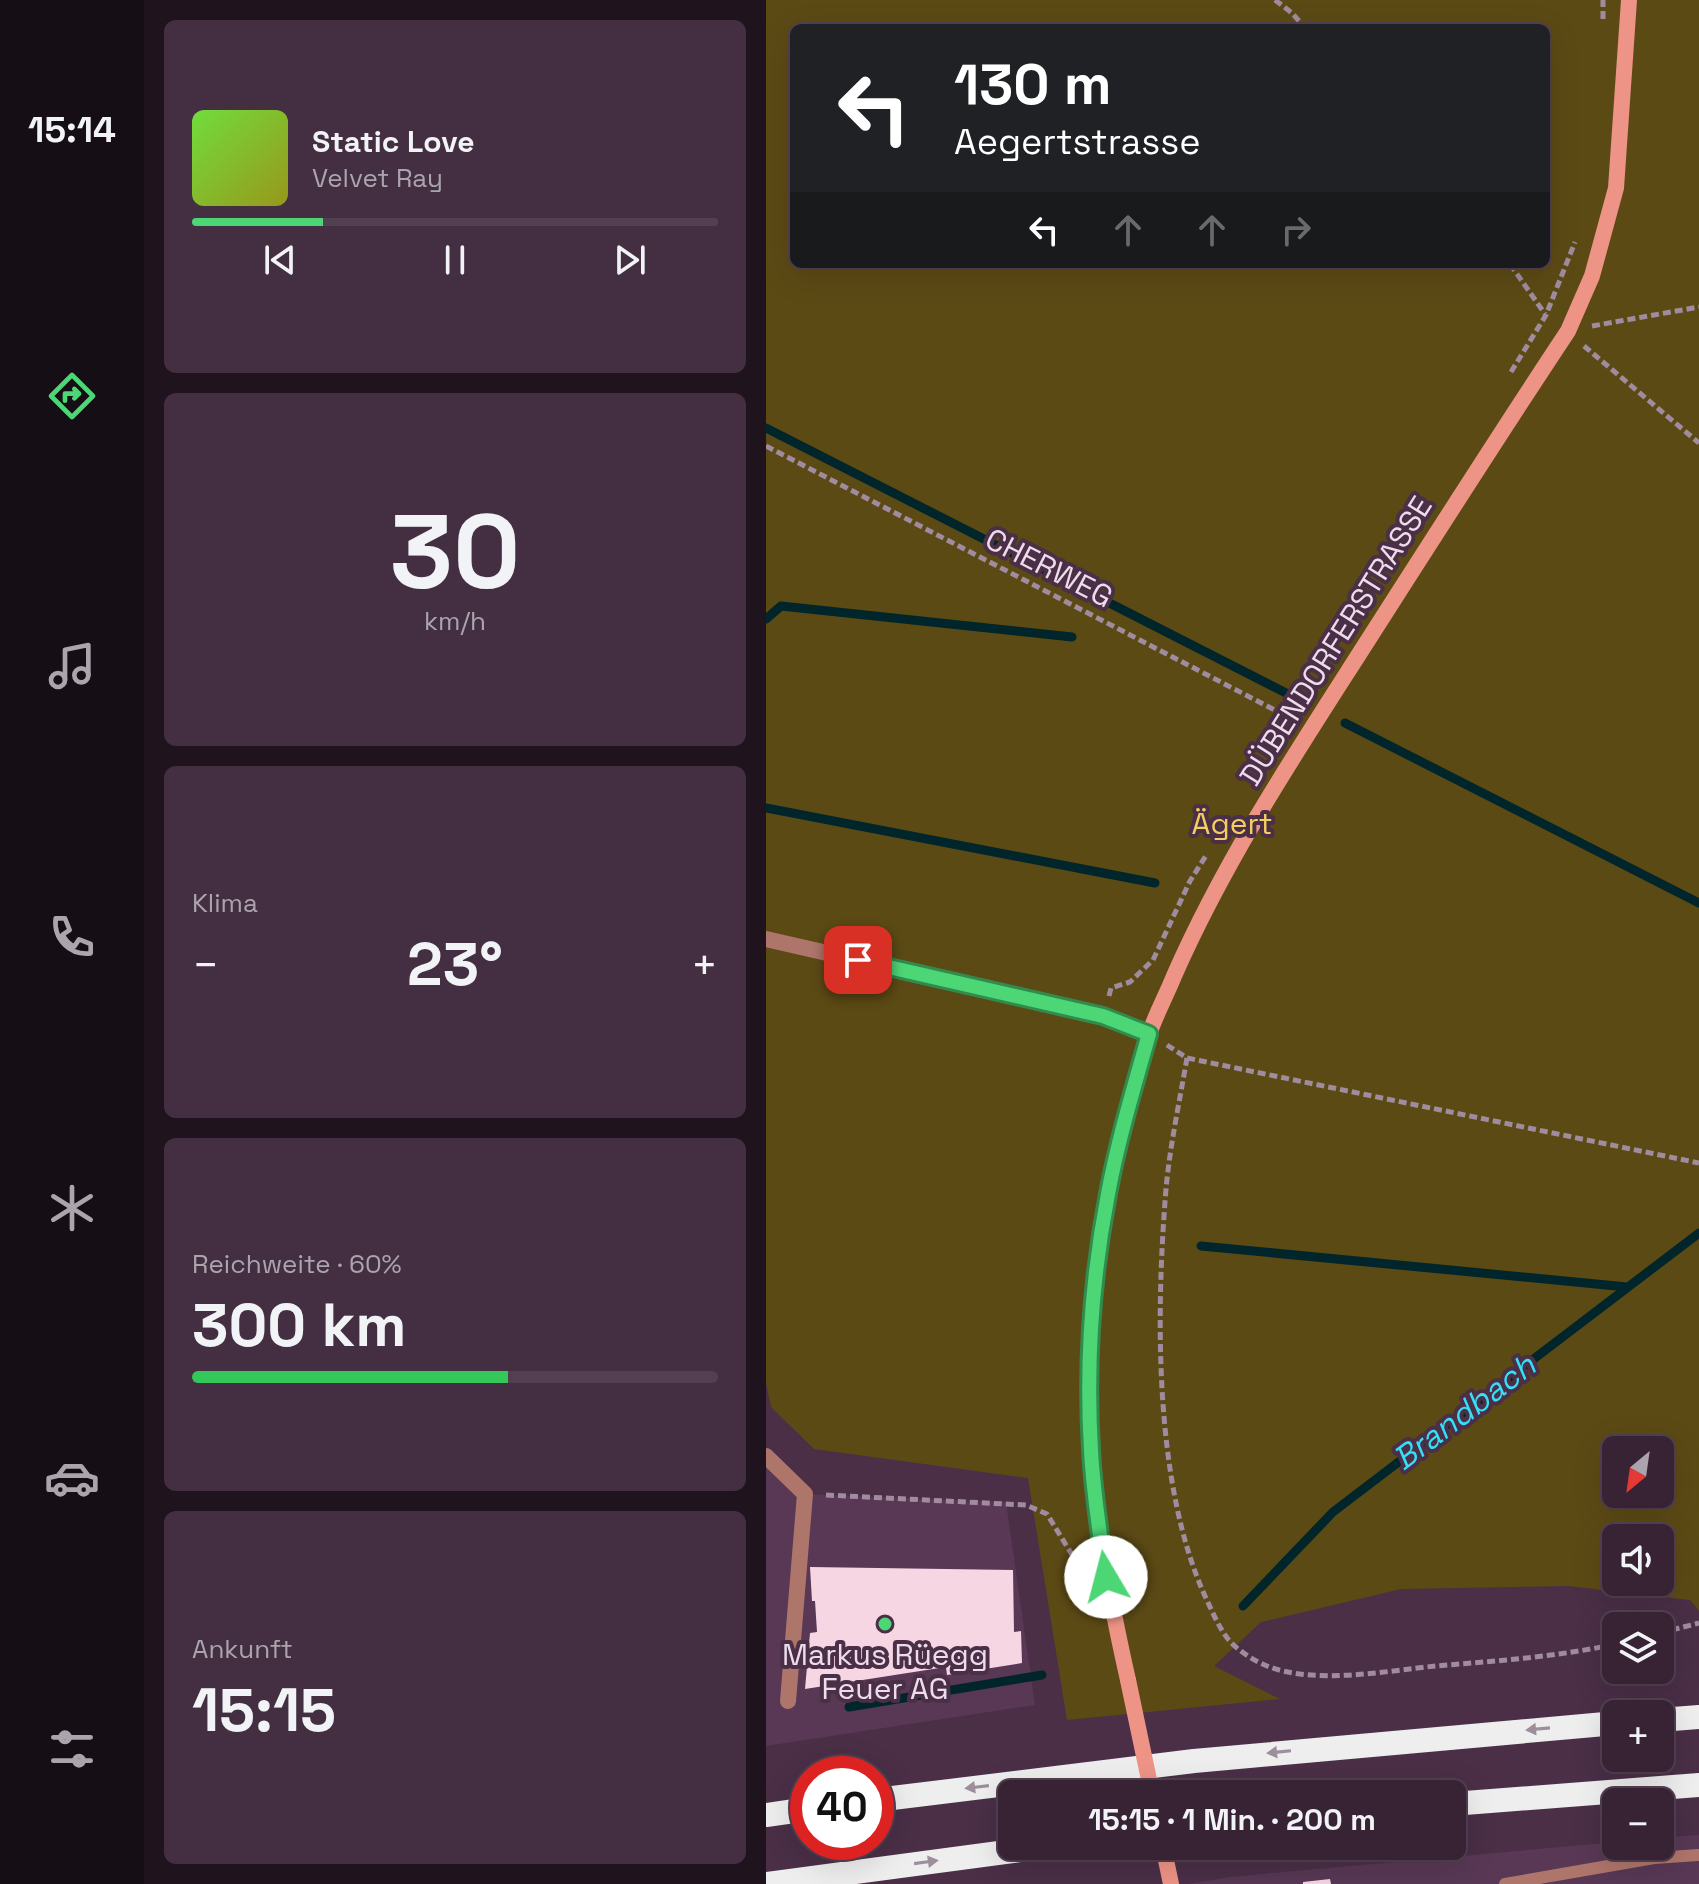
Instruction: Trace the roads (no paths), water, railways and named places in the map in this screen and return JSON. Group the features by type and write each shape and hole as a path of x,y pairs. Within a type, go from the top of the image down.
{"highway":[{"path":"1674,1719 1699,1717"},
{"path":"894,1798 1274,1753 1602,1724"},
{"path":"1466,1803 1699,1785"},
{"path":"766,1815 790,1812"},
{"path":"766,1884 998,1853"}],"street":[{"name":"DÜBENDORFERSTRASSE","path":"1149,1780 1102,1546 1091,1450 1090,1400 1098,1257 1107,1194 1121,1132 1149,1034 1193,933 1250,828 1568,331 1592,276 1616,188 1629,0"},
{"path":"766,939 1103,1016 1149,1034"},
{"path":"766,1456 805,1494 788,1701"},
{"path":"1166,1860 1171,1884"}],"lane":[{"path":"1505,1884 1654,1858 1699,1855"}],"waterway":[{"path":"766,428 1288,694"},
{"path":"766,619 781,606 1072,637"},
{"path":"1345,723 1699,903"},
{"path":"766,808 1155,883"},
{"name":"Brandbach","path":"1243,1606 1333,1512 1699,1233"},
{"path":"1201,1246 1627,1287"},
{"name":"Brandbach","path":"849,1707 1042,1675"}],"place":[{"name":"Markus Rüegg Feuer AG","path":"885,1624"}],"park label":[{"name":"Ägert","path":"1232,824"}]}
